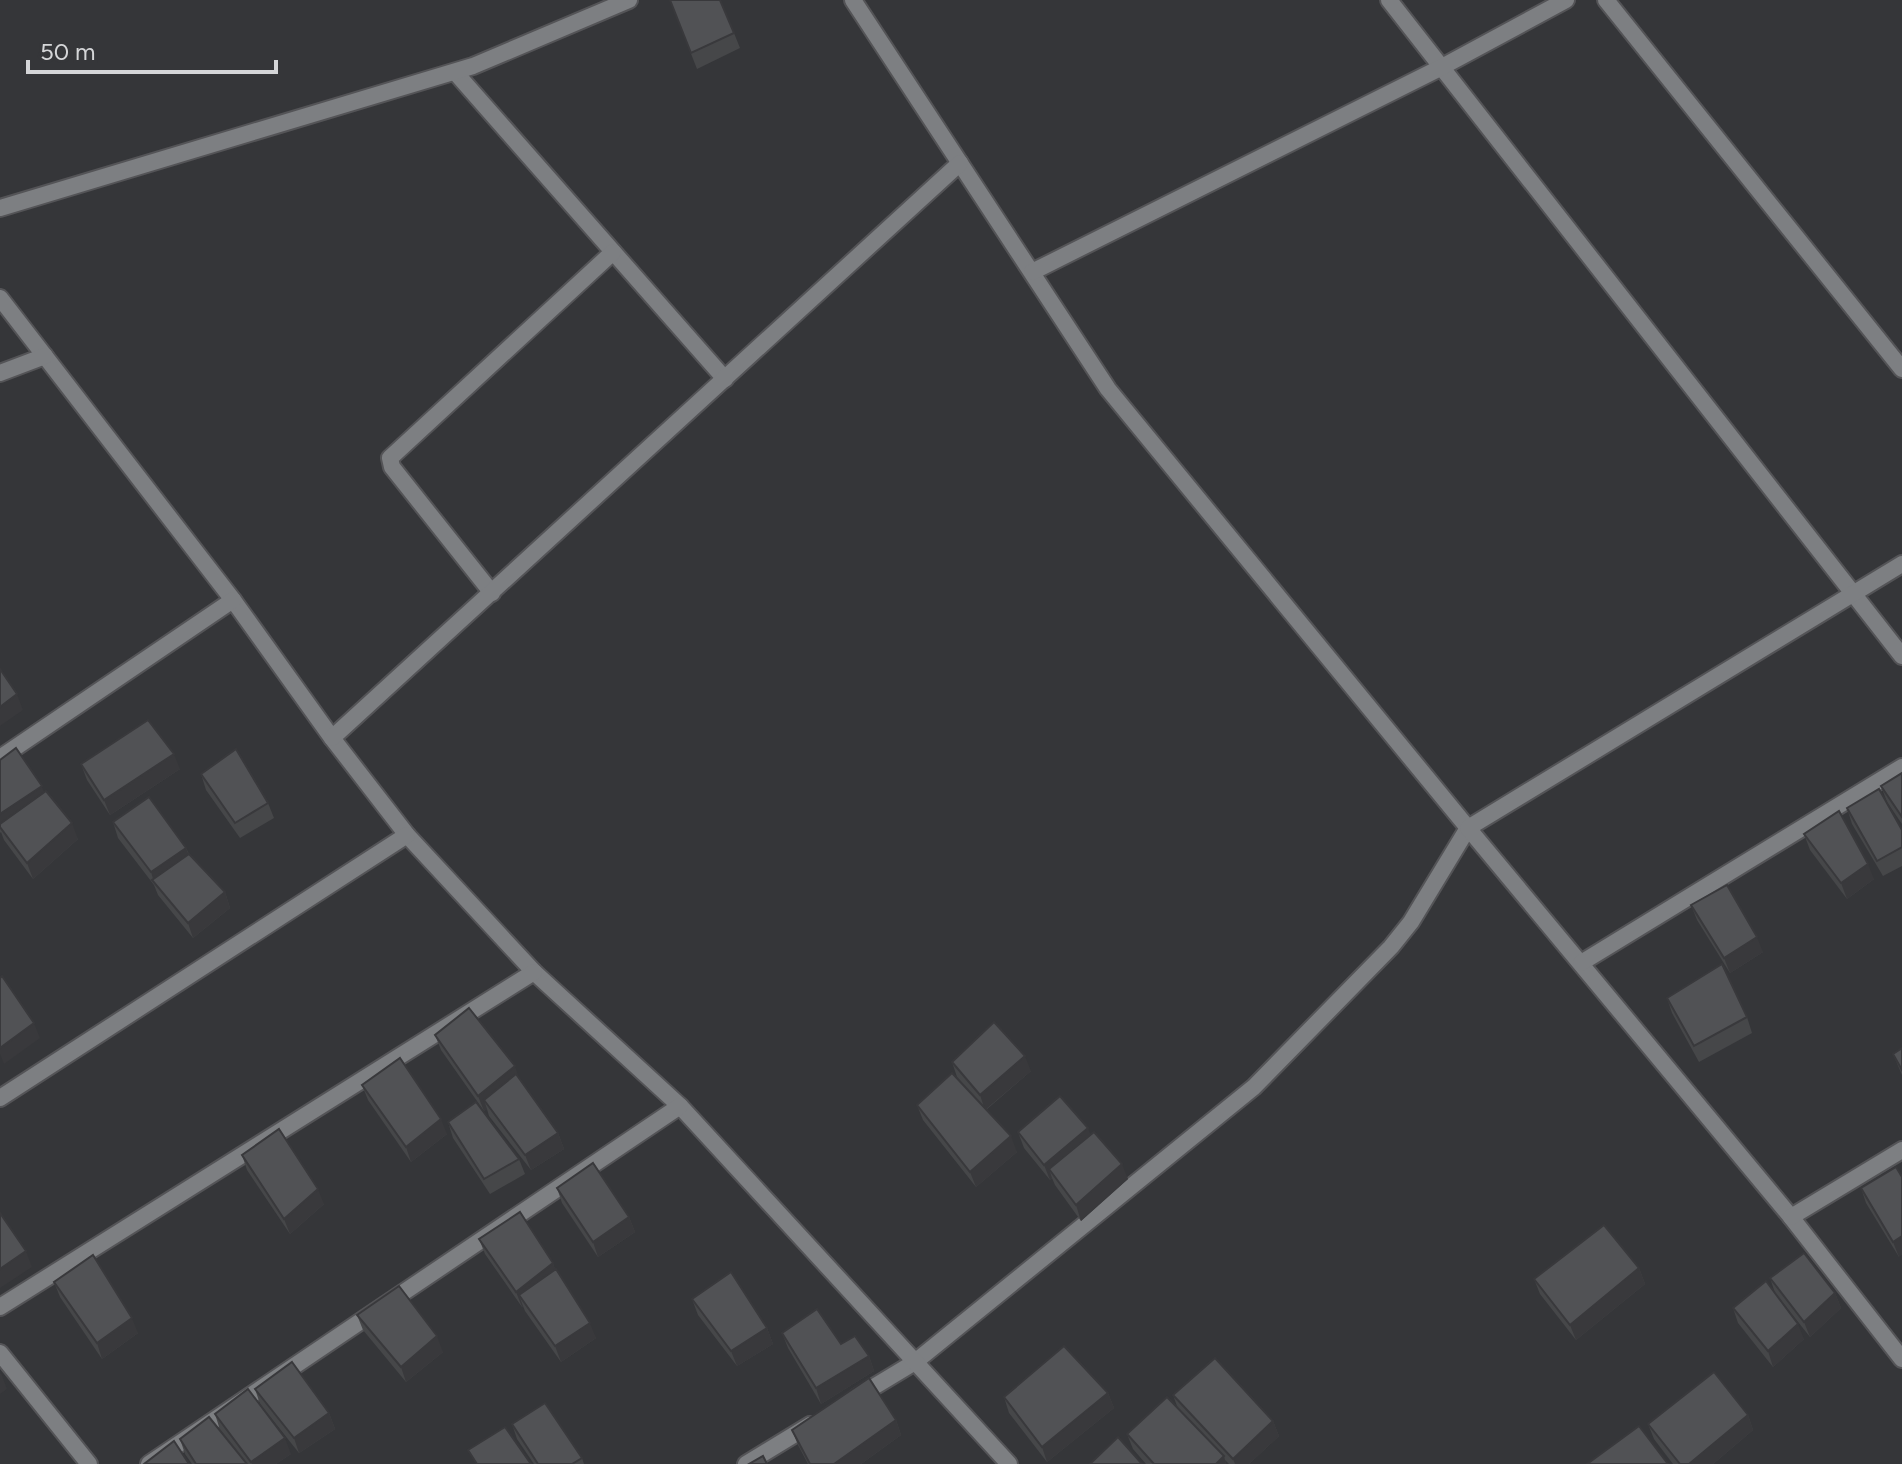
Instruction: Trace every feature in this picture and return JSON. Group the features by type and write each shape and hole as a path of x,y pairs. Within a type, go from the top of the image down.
{"street":[{"path":"0,208 455,72 629,0"},
{"path":"853,0 1108,389 1791,1217 1902,1359"},
{"path":"1389,0 1902,656"},
{"path":"1032,272 1440,68 1566,0"},
{"path":"1606,0 1902,369"},
{"path":"455,72 725,379"},
{"path":"332,738 960,163"},
{"path":"492,593 392,467 390,458 613,252"},
{"path":"0,298 233,600 332,738 407,835 534,972 680,1106 1009,1464"},
{"path":"0,373 45,356"},
{"path":"746,1464 915,1362 1254,1087 1391,947 1411,922 1468,828 1902,564"},
{"path":"0,758 233,600"},
{"path":"1581,963 1902,767"},
{"path":"0,1098 407,835"},
{"path":"0,1307 534,972"},
{"path":"149,1464 680,1106"},
{"path":"1791,1217 1902,1150"},
{"path":"0,1353 89,1464"}],"building":[{"path":"670,0 720,0 734,33 691,53"},
{"path":"0,669 17,694 0,707"},
{"path":"148,720 174,754 104,800 81,764"},
{"path":"16,748 42,786 0,814 0,760"},
{"path":"236,749 268,803 235,823 201,774"},
{"path":"1902,773 1902,817 1881,786"},
{"path":"1879,789 1902,830 1902,847 1877,861 1847,808"},
{"path":"46,791 72,823 27,863 0,824"},
{"path":"149,797 186,848 151,872 113,822"},
{"path":"1839,811 1868,864 1841,883 1804,834"},
{"path":"189,854 225,892 188,923 152,880"},
{"path":"1727,885 1757,937 1724,958 1691,905"},
{"path":"1722,964 1747,1017 1694,1046 1667,998"},
{"path":"2,976 34,1023 0,1048 0,978"},
{"path":"469,1008 515,1066 478,1096 435,1035"},
{"path":"994,1022 1025,1056 980,1095 952,1062"},
{"path":"1902,1048 1902,1070 1893,1054"},
{"path":"400,1058 441,1119 406,1147 362,1085"},
{"path":"952,1073 1011,1136 970,1172 917,1105"},
{"path":"516,1074 558,1133 525,1155 484,1100"},
{"path":"1060,1096 1088,1128 1044,1165 1018,1132"},
{"path":"476,1102 519,1159 484,1179 448,1122"},
{"path":"279,1129 318,1189 284,1219 242,1155"},
{"path":"1094,1132 1122,1164 1076,1205 1049,1169"},
{"path":"593,1163 629,1217 593,1242 557,1188"},
{"path":"1896,1167 1902,1177 1902,1236 1893,1242 1861,1188"},
{"path":"520,1212 553,1263 516,1292 479,1239"},
{"path":"0,1213 26,1251 0,1269"},
{"path":"1604,1225 1639,1268 1570,1325 1534,1279"},
{"path":"1804,1253 1835,1293 1804,1322 1770,1278"},
{"path":"93,1255 132,1318 97,1343 54,1282"},
{"path":"556,1269 590,1323 555,1346 519,1295"},
{"path":"731,1272 767,1328 731,1351 692,1299"},
{"path":"1766,1281 1798,1324 1768,1351 1733,1308"},
{"path":"399,1286 437,1336 401,1367 357,1315"},
{"path":"817,1309 841,1344 855,1336 869,1356 816,1388 782,1333"},
{"path":"1064,1346 1108,1393 1042,1447 1004,1397"},
{"path":"1215,1358 1273,1421 1233,1459 1173,1395"},
{"path":"292,1362 329,1413 294,1438 255,1389"},
{"path":"1714,1372 1748,1415 1689,1464 1680,1464 1648,1424"},
{"path":"869,1378 896,1420 834,1464 810,1464 792,1430"},
{"path":"248,1389 285,1438 251,1462 215,1414"},
{"path":"1167,1397 1224,1456 1216,1464 1154,1464 1127,1434"},
{"path":"545,1403 582,1458 572,1464 538,1464 512,1424"},
{"path":"209,1417 247,1464 196,1464 180,1439"},
{"path":"1639,1426 1668,1464 1587,1464"},
{"path":"505,1427 531,1464 477,1464 468,1450"},
{"path":"1118,1437 1142,1464 1090,1464"},
{"path":"174,1441 189,1464 144,1464"},
{"path":"763,1456 767,1464 749,1464"}]}
